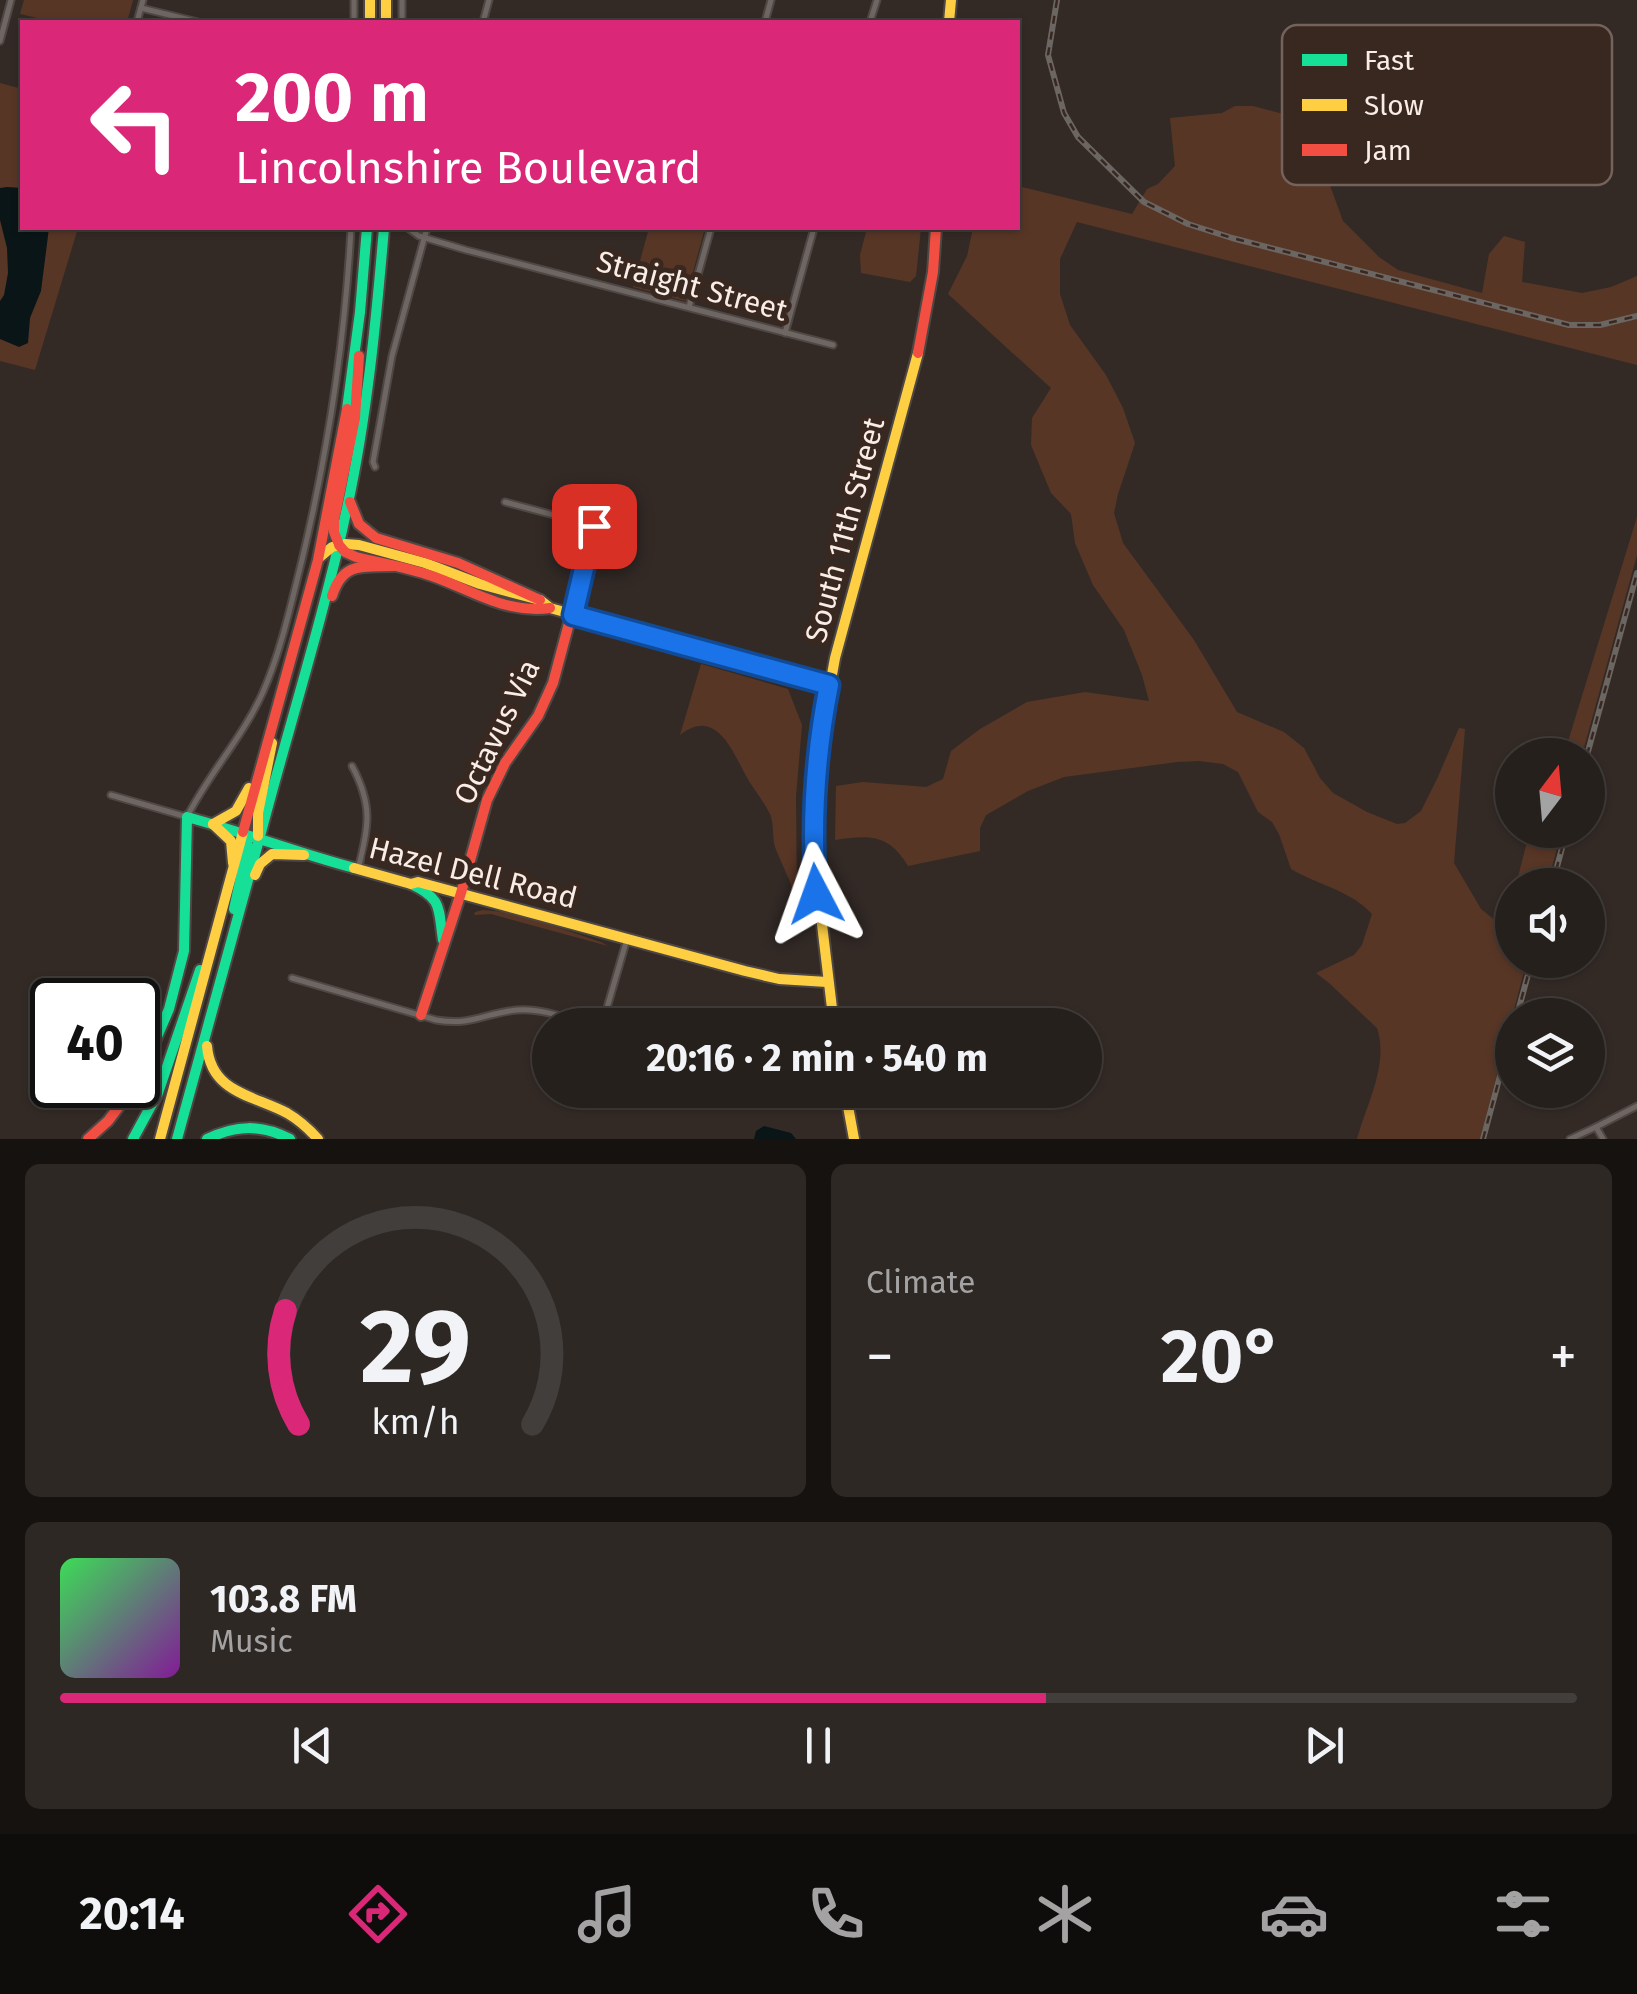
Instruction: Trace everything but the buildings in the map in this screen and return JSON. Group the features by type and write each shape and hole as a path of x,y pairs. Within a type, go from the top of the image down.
{"main road":[{"path":"160,1139 317,562 343,436 358,329 366,230"},
{"path":"177,1139 339,545 370,379 384,230"},
{"name":"South 11th Street","path":"831,1008 813,849 816,757 829,685 922,334 936,230"},
{"path":"358,329 360,377 334,520 339,545 356,557 431,576 510,606 534,612 550,608"},
{"path":"351,490 352,512 370,535 446,558 515,586 550,608 829,685"},
{"name":"Octavus Via","path":"421,1015 487,800 505,763 544,704 573,615 594,526"},
{"path":"317,562 328,548 359,546 540,600"},
{"path":"293,718 306,692 336,581 354,567 394,566"},
{"path":"233,870 230,841 213,824 234,815 242,806 260,751 273,726"},
{"path":"260,840 256,818 272,755 273,726"},
{"name":"Hazel Dell Road","path":"188,816 304,855 411,884 418,882 779,979 827,982"},
{"path":"160,1029 183,957 188,816"},
{"path":"232,938 231,922 248,845 243,832"},
{"path":"232,938 242,926 257,870 265,858 283,853 304,855"},
{"path":"411,884 430,893 438,902 443,944"},
{"path":"133,1139 158,1092 196,978 213,942"},
{"path":"209,1023 206,1056 216,1076 297,1119 318,1139"},
{"path":"88,1139 118,1108"},
{"path":"848,1108 854,1139"},
{"path":"207,1139 228,1129 250,1126 290,1139"}],"street":[{"path":"0,41 12,0"},
{"path":"142,4 192,20"},
{"path":"188,816 258,701 286,623 332,415 346,308 351,230"},
{"name":"Straight Street","path":"411,230 424,238 833,345"},
{"path":"375,468 387,380 426,230"},
{"path":"689,308 710,230"},
{"path":"786,333 813,230"},
{"path":"505,502 594,526"},
{"path":"352,766 362,786 368,813 358,869"},
{"name":"Hazel Dell Road","path":"111,795 188,816"},
{"path":"607,1008 627,939"},
{"path":"292,978 436,1020 460,1023 532,1011"},
{"path":"1570,1139 1637,1106"},
{"path":"1596,1127 1604,1139"}],"shaded area":[{"path":"24,0 133,0 128,20 46,20 20,14"},
{"path":"0,83 20,88 20,230 77,230 35,370 0,361"},
{"path":"1235,106 1282,114 1282,185 1330,185 1343,221 1398,270 1482,293 1489,254 1504,236 1525,242 1522,282 1582,293 1637,276 1637,365 1077,222 1060,259 1060,294 1070,325 1106,375 1135,443 1114,513 1123,543 1194,640 1237,712 1284,732 1304,748 1333,793 1397,824 1421,811 1459,728 1465,729 1454,863 1481,909 1495,920 1495,978 1522,978 1517,998 1495,998 1495,1082 1480,1139 1357,1139 1379,1069 1377,1028 1316,973 1354,955 1362,945 1372,914 1344,893 1291,869 1272,822 1258,812 1238,772 1223,764 1177,762 1064,777 1028,791 986,815 980,828 980,851 908,866 894,848 878,839 835,840 836,786 863,782 926,787 943,779 951,751 1027,702 1085,692 1149,701 1124,630 1093,585 1075,543 1071,514 1051,493 1031,445 1032,418 1051,388 948,294 967,256 973,230 1020,230 1020,186 1132,214 1147,189 1158,184 1175,166 1170,118 1222,113"},
{"path":"0,188 20,188 20,230 49,230 41,291 30,318 28,343 19,347 0,339 0,301 8,273"},
{"path":"648,230 704,230 685,301 633,287"},
{"path":"866,230 921,230 916,276 910,282 861,273 860,255"},
{"path":"1637,517 1637,555 1587,738 1569,738"},
{"path":"701,664 788,689 802,725 796,796 797,902 775,847 770,814 731,748 715,730 705,726 693,727 680,735"},
{"path":"1525,848 1557,848 1552,868 1520,868"},
{"path":"483,910 515,913 608,946 491,914 474,915"},
{"path":"764,1126 791,1133 796,1139 754,1139 756,1131"}],"railway":[{"path":"1057,0 1048,55 1064,113 1078,137 1144,202 1188,224 1232,238 1569,325 1600,325 1637,316"},
{"path":"1592,738 1637,573"},
{"path":"1557,868 1562,848"},
{"path":"1522,998 1527,978"},
{"path":"1483,1139 1495,1094"}],"traffic: fast":[{"path":"347,409 367,230"},
{"path":"259,840 347,508 365,404 384,230"},
{"path":"160,1030 184,951 187,817 354,868"},
{"path":"234,909 248,845 244,833"},
{"path":"177,1139 259,840"},
{"path":"411,884 434,900 443,940"},
{"path":"133,1139 158,1093 200,970"},
{"path":"207,1139 248,1128 290,1139"}],"traffic: slow":[{"path":"370,0 370,20"},
{"path":"386,0 386,20"},
{"path":"949,20 951,0"},
{"path":"832,1008 813,849 817,757 835,658 918,353"},
{"path":"320,557 332,547 359,545 540,600 550,608 829,685"},
{"path":"258,836 258,813 272,743"},
{"path":"213,824 236,811 249,788"},
{"path":"213,824 231,841 233,863"},
{"path":"160,1139 243,832"},
{"path":"255,875 260,864 272,854 304,855"},
{"path":"354,868 745,971 779,979 827,982"},
{"path":"207,1046 210,1062 225,1083 287,1113 318,1139"},
{"path":"848,1108 854,1139"}],"traffic: jam":[{"path":"918,353 933,272 936,230"},
{"path":"338,542 334,520 355,418 359,356"},
{"path":"243,832 318,560 347,409"},
{"path":"350,502 359,524 376,538 458,563 540,600"},
{"path":"421,1015 487,800 505,763 538,716 553,683 595,526"},
{"path":"339,545 356,557 423,573 489,600 518,608 550,608"},
{"path":"332,596 348,571 394,566"},
{"path":"88,1139 118,1108"}],"route":[{"path":"594,526 573,615 829,685 816,757 816,894"}]}
